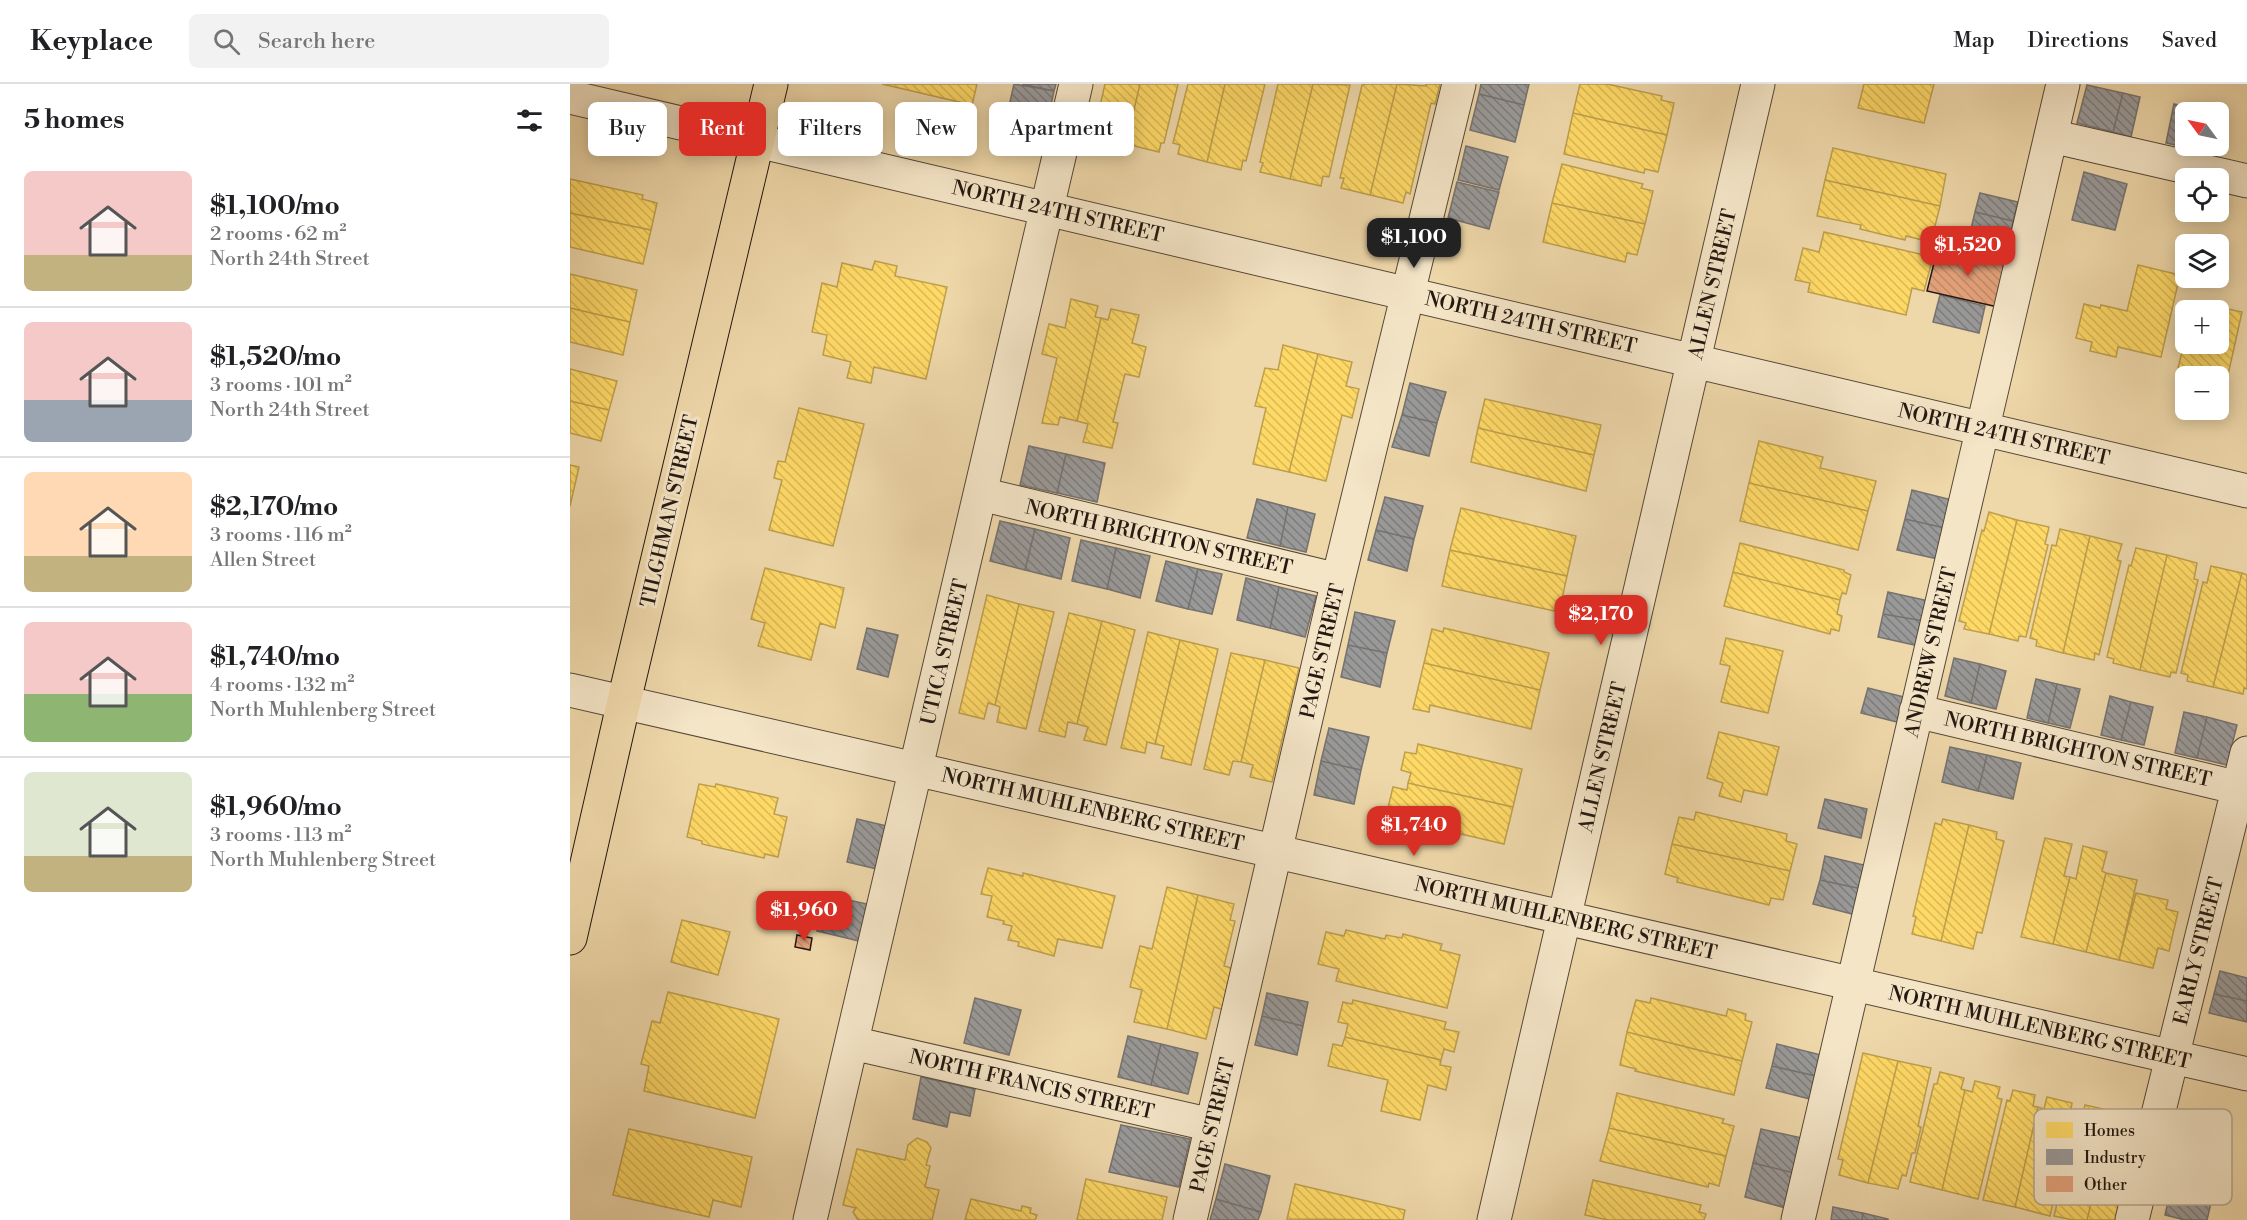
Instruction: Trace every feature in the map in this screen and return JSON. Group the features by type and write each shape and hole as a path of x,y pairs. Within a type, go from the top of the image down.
{"main road":[{"name":"TILGHMAN STREET","path":"766,106 771,84"},
{"name":"TILGHMAN STREET","path":"570,938 754,156"}],"street":[{"name":"UTICA STREET","path":"810,1220 1076,84"},
{"name":"PAGE STREET","path":"1190,1220 1338,580 1459,84"},
{"name":"ALLEN STREET","path":"1494,1220 1758,84"},
{"name":"ANDREW STREET","path":"1798,1220 2063,84"},
{"name":"NORTH 24TH STREET","path":"570,97 679,122"},
{"path":"2051,136 2247,181"},
{"name":"NORTH 24TH STREET","path":"766,142 2247,491"},
{"name":"NORTH BRIGHTON STREET","path":"981,494 1338,580"},
{"name":"NORTH MUHLENBERG STREET","path":"570,690 2247,1074"},
{"name":"NORTH BRIGHTON STREET","path":"1916,711 2239,788"},
{"name":"EARLY STREET","path":"2159,1109 2247,753"},
{"name":"NORTH FRANCIS STREET","path":"852,1043 1212,1125"},
{"name":"EARLY STREET","path":"2132,1220 2136,1205"}],"building: Homes":[{"path":"882,84 977,84 973,102 959,102"},
{"path":"1105,84 1140,84 1134,110 1134,102 1101,102"},
{"path":"1140,84 1178,84 1164,143 1161,143 1159,152 1134,146 1134,110"},
{"path":"1188,84 1225,84 1207,162 1178,154 1180,145 1173,143"},
{"path":"1225,84 1265,84 1246,161 1243,160 1241,170 1207,162"},
{"path":"1278,84 1313,84 1290,179 1260,172 1263,163 1260,162"},
{"path":"1313,84 1350,85 1329,177 1323,176 1321,186 1290,179"},
{"path":"1397,84 1370,195 1341,188 1344,178 1340,178 1362,85"},
{"path":"1397,84 1426,86 1426,84 1440,84 1435,104 1431,103 1410,194 1406,192 1403,203 1370,195"},
{"path":"1580,84 1607,84 1662,96 1661,100 1674,103 1667,135 1573,113"},
{"path":"1864,84 1934,84 1924,123 1858,108"},
{"path":"1573,113 1667,135 1658,172 1645,169 1644,173 1564,154"},
{"path":"1833,148 1946,174 1940,206 1825,180"},
{"path":"1562,164 1643,184 1641,188 1653,191 1645,224 1552,203"},
{"path":"570,179 643,195 642,199 657,203 651,230 570,213"},
{"path":"1825,180 1940,206 1931,242 1906,236 1905,240 1860,229 1861,225 1817,216"},
{"path":"1552,203 1645,224 1637,255 1627,253 1625,262 1543,242"},
{"path":"570,213 651,230 643,264 570,247"},
{"path":"1824,232 1933,257 1924,291 1912,288 1906,315 1808,292 1810,283 1795,280 1803,248 1819,252"},
{"path":"875,261 897,266 895,276 947,287 926,379 874,367 871,383 847,378 851,362 823,355 827,335 812,332 822,283 837,287 842,263 872,270"},
{"path":"2138,265 2175,274 2175,288 2177,288 2161,357 2118,347 2116,357 2090,351 2092,342 2076,338 2084,304 2127,311"},
{"path":"570,274 637,290 630,322 570,308"},
{"path":"1071,299 1098,306 1095,317 1101,318 1077,421 1060,417 1058,425 1042,423 1057,358 1042,354 1049,324 1065,328"},
{"path":"570,308 630,322 623,355 570,342"},
{"path":"1111,309 1139,315 1132,343 1146,347 1139,377 1125,374 1113,422 1118,423 1112,448 1083,442 1088,424 1077,421 1101,318 1108,320"},
{"path":"2229,309 2242,312 2229,370 2229,366 2178,366 2182,354 2229,354"},
{"path":"1283,345 1318,354 1289,472 1253,464 1266,408 1255,406 1265,368 1278,370"},
{"path":"1318,354 1352,362 1346,386 1359,389 1352,418 1342,415 1326,481 1289,472"},
{"path":"570,369 617,381 609,410 570,401"},
{"path":"1485,399 1601,425 1594,455 1478,428"},
{"path":"570,401 609,410 601,441 570,433"},
{"path":"799,408 864,424 833,546 769,530 782,480 774,478 776,469 778,461 785,462"},
{"path":"1478,428 1594,455 1586,491 1471,462"},
{"path":"1759,441 1823,457 1820,468 1876,481 1868,511 1749,483"},
{"path":"570,465 579,467 570,506"},
{"path":"1749,483 1868,511 1858,550 1740,521"},
{"path":"1461,508 1576,536 1567,576 1450,550"},
{"path":"1989,512 2017,520 1989,634 1964,629 1966,623 1959,621 1982,530 1984,531"},
{"path":"2017,520 2049,527 2045,544 2048,545 2026,637 2019,636 2018,641 1989,634"},
{"path":"2060,529 2090,536 2063,653 2036,646 2037,640 2030,638 2052,545 2056,546"},
{"path":"2090,536 2122,544 2117,560 2121,561 2099,655 2095,653 2094,660 2063,653"},
{"path":"1740,543 1844,570 1851,575 1846,594 1842,593 1840,600 1733,572"},
{"path":"2136,548 2167,555 2140,670 2113,663 2114,659 2107,657 2129,565 2131,566"},
{"path":"1450,550 1567,576 1559,612 1442,586"},
{"path":"2167,555 2197,563 2194,579 2198,580 2176,673 2171,672 2170,677 2140,670"},
{"path":"2211,566 2242,573 2213,687 2187,681 2188,675 2181,673 2203,582 2207,583"},
{"path":"765,568 844,588 835,628 820,623 811,660 758,646 765,623 751,619"},
{"path":"1733,572 1840,600 1837,614 1842,616 1839,631 1831,629 1830,634 1724,606"},
{"path":"2242,573 2247,575 2247,689 2244,688 2243,694 2213,687"},
{"path":"987,595 1019,604 995,705 988,703 984,719 959,713"},
{"path":"1019,604 1054,612 1026,729 997,722 1000,707 995,705"},
{"path":"1069,613 1102,621 1077,724 1068,722 1065,737 1039,731"},
{"path":"1102,621 1135,630 1106,745 1084,740 1088,727 1077,724"},
{"path":"1444,628 1549,653 1540,690 1424,663 1432,629 1443,632"},
{"path":"1148,632 1180,640 1155,744 1147,742 1145,753 1121,748"},
{"path":"1726,638 1783,651 1768,713 1721,702 1730,666 1720,664"},
{"path":"1180,640 1218,649 1191,765 1161,758 1164,746 1155,744"},
{"path":"1231,653 1265,660 1241,762 1233,761 1229,775 1204,769"},
{"path":"1265,660 1299,668 1272,782 1250,777 1253,765 1241,762"},
{"path":"1424,663 1540,690 1531,729 1430,705 1429,712 1413,709"},
{"path":"1719,732 1779,747 1767,795 1744,790 1741,802 1719,796 1723,783 1707,778"},
{"path":"1418,744 1522,769 1513,807 1408,783 1411,773 1401,770 1405,752 1416,754"},
{"path":"1408,783 1513,807 1504,844 1401,820 1401,815 1387,812 1393,787 1407,790"},
{"path":"699,784 715,787 716,784 778,798 774,814 787,817 778,857 765,854 764,858 702,844 702,841 687,837"},
{"path":"1696,812 1787,834 1786,841 1797,844 1790,871 1672,844 1679,817 1694,820"},
{"path":"1943,819 1969,825 1941,941 1912,934 1916,917 1913,916 1935,823 1941,825"},
{"path":"1969,825 1997,832 1996,839 2004,841 1982,933 1977,932 1973,949 1941,941"},
{"path":"2045,838 2072,844 2064,876 2070,877 2053,944 2021,937"},
{"path":"1672,844 1790,871 1783,900 1771,898 1769,905 1677,882 1678,878 1665,874"},
{"path":"2083,846 2107,852 2102,871 2106,873 2086,952 2053,944 2070,877 2076,879"},
{"path":"988,868 1023,876 1023,873 1115,896 1102,948 1058,939 1054,956 1018,946 1019,942 1008,940 1012,926 1003,924 1004,921 987,917 992,896 981,894"},
{"path":"2106,873 2137,880 2119,960 2086,952"},
{"path":"1167,887 1198,895 1167,1029 1134,1022 1142,990 1130,987 1140,946 1152,949"},
{"path":"2136,893 2168,900 2166,909 2178,912 2169,951 2158,948 2153,968 2119,960"},
{"path":"1198,895 1234,904 1230,920 1235,921 1224,966 1235,969 1225,1010 1214,1007 1206,1039 1167,1029"},
{"path":"682,920 730,932 718,975 671,962"},
{"path":"1346,930 1385,939 1386,935 1402,938 1403,934 1442,944 1440,950 1460,955 1447,1008 1336,981 1339,969 1318,964 1326,932 1344,936"},
{"path":"668,992 779,1019 755,1118 644,1091 649,1066 641,1064 652,1021 660,1023"},
{"path":"1651,998 1726,1016 1728,1009 1746,1014 1745,1020 1752,1022 1742,1061 1627,1032 1636,1000 1650,1003"},
{"path":"1353,1000 1446,1022 1444,1029 1459,1032 1454,1052 1444,1049 1441,1060 1345,1037 1348,1024 1338,1022 1343,1002 1352,1004"},
{"path":"1627,1032 1742,1061 1734,1095 1635,1071 1636,1069 1620,1065"},
{"path":"1345,1037 1441,1060 1440,1065 1451,1067 1446,1090 1428,1085 1420,1120 1381,1111 1388,1080 1328,1066 1333,1044 1342,1046"},
{"path":"1863,1053 1898,1061 1868,1183 1839,1175 1843,1160 1838,1159"},
{"path":"1898,1061 1931,1068 1918,1126 1921,1127 1915,1153 1912,1153 1906,1176 1902,1175 1898,1189 1868,1183"},
{"path":"1940,1072 1964,1078 1961,1089 1965,1090 1942,1190 1910,1182 1934,1084 1937,1084"},
{"path":"1975,1081 2000,1087 1997,1098 2002,1099 1978,1199 1942,1190 1965,1090 1972,1092"},
{"path":"2013,1090 2035,1095 2033,1106 2038,1107 2034,1109 2034,1124 2015,1207 1983,1200 2007,1100 2010,1101"},
{"path":"1617,1093 1724,1119 1722,1123 1734,1126 1726,1156 1609,1128"},
{"path":"2047,1097 2072,1103 2071,1109 2044,1109"},
{"path":"2085,1105 2103,1109 2084,1109"},
{"path":"2034,1124 2034,1205 2053,1205 2050,1216 2015,1207"},
{"path":"1609,1128 1726,1156 1719,1186 1709,1183 1708,1187 1600,1161"},
{"path":"629,1129 752,1157 741,1207 713,1200 709,1217 613,1195"},
{"path":"917,1138 927,1142 931,1148 926,1165 930,1166 925,1187 939,1190 932,1220 858,1220 853,1212 856,1208 843,1205 857,1149 905,1160 908,1145"},
{"path":"1086,1179 1167,1197 1162,1220 1077,1220"},
{"path":"1593,1180 1701,1205 1699,1212 1706,1214 1704,1220 1608,1220 1585,1215"},
{"path":"1295,1184 1405,1210 1403,1220 1287,1219"},
{"path":"971,1199 1021,1211 1022,1206 1031,1208 1030,1213 1037,1215 1035,1220 965,1220"},
{"path":"2057,1205 2091,1205 2087,1220 2054,1216"},
{"path":"2091,1205 2128,1205 2125,1220 2087,1220"}],"building: Industry":[{"path":"1014,84 1054,91 1052,102 1010,102"},
{"path":"1022,84 1056,84 1054,91"},
{"path":"1481,84 1529,84 1524,105 1479,94"},
{"path":"2087,85 2123,93 2113,132 2077,123"},
{"path":"2123,93 2140,97 2131,137 2113,132"},
{"path":"1479,94 1524,105 1515,142 1470,130"},
{"path":"2174,104 2175,104 2175,145 2166,143"},
{"path":"1466,146 1508,157 1499,190 1458,180"},
{"path":"2084,172 2127,184 2115,230 2072,220"},
{"path":"1457,182 1499,192 1489,229 1448,218"},
{"path":"1980,193 2018,202 2013,221 1975,212"},
{"path":"1975,212 2013,221 2009,242 1970,233"},
{"path":"1940,295 1985,306 1979,333 1933,322"},
{"path":"1410,383 1446,392 1437,423 1402,415"},
{"path":"1402,415 1437,423 1429,456 1392,447"},
{"path":"1029,446 1066,454 1057,493 1020,485"},
{"path":"1066,454 1105,463 1097,502 1057,493"},
{"path":"1912,490 1952,500 1945,528 1905,519"},
{"path":"1385,497 1423,506 1414,539 1376,530"},
{"path":"1257,499 1288,507 1280,546 1247,538"},
{"path":"1288,507 1315,514 1306,552 1280,546"},
{"path":"1905,519 1945,528 1938,559 1897,550"},
{"path":"1000,521 1035,529 1025,570 990,561"},
{"path":"1035,529 1070,538 1061,579 1025,570"},
{"path":"1376,530 1414,539 1407,571 1368,560"},
{"path":"1081,540 1116,548 1107,589 1072,581"},
{"path":"1116,548 1150,556 1140,598 1107,589"},
{"path":"1166,561 1198,569 1188,609 1156,601"},
{"path":"1198,569 1222,574 1212,614 1188,609"},
{"path":"1246,578 1279,587 1270,628 1237,620"},
{"path":"1279,587 1316,596 1305,637 1270,628"},
{"path":"1888,592 1929,601 1924,621 1883,614"},
{"path":"1355,612 1395,621 1387,653 1348,645"},
{"path":"1883,614 1924,621 1919,646 1878,637"},
{"path":"867,628 898,635 888,677 857,669"},
{"path":"1348,645 1387,653 1380,687 1341,677"},
{"path":"1954,658 1980,664 1971,703 1945,696"},
{"path":"1980,664 2006,671 1996,709 1971,703"},
{"path":"2036,679 2057,684 2048,723 2027,718"},
{"path":"2057,684 2080,689 2070,728 2048,723"},
{"path":"1868,688 1904,697 1897,722 1861,713"},
{"path":"2110,696 2131,702 2121,740 2101,735"},
{"path":"2131,702 2153,707 2144,745 2121,740"},
{"path":"2184,712 2207,717 2197,758 2175,753"},
{"path":"2207,717 2237,725 2227,765 2197,758"},
{"path":"1329,728 1369,737 1361,770 1321,761"},
{"path":"1950,747 1987,755 1978,791 1942,782"},
{"path":"1987,755 2021,763 2013,799 1978,791"},
{"path":"1321,761 1361,770 1354,804 1314,795"},
{"path":"1825,799 1867,809 1861,838 1818,828"},
{"path":"857,819 887,826 877,869 847,862"},
{"path":"1825,856 1868,866 1862,889 1820,880"},
{"path":"1820,880 1862,889 1856,915 1813,904"},
{"path":"825,895 867,904 859,941 817,931"},
{"path":"2220,971 2247,978 2247,1001 2214,994"},
{"path":"1267,993 1308,1002 1303,1026 1262,1016"},
{"path":"2214,994 2247,1001 2247,1022 2209,1013"},
{"path":"975,998 1021,1010 1009,1055 964,1043"},
{"path":"1262,1016 1303,1026 1297,1055 1255,1045"},
{"path":"1128,1036 1161,1044 1151,1085 1118,1077"},
{"path":"1161,1044 1198,1053 1188,1094 1151,1085"},
{"path":"1777,1044 1821,1055 1816,1076 1772,1066"},
{"path":"1772,1066 1816,1076 1810,1099 1766,1088"},
{"path":"921,1077 975,1089 970,1116 950,1112 947,1127 913,1119"},
{"path":"1121,1125 1190,1139 1179,1187 1109,1172"},
{"path":"1761,1129 1802,1138 1794,1173 1753,1163"},
{"path":"1753,1163 1794,1173 1786,1208 1745,1197"},
{"path":"1225,1164 1270,1176 1261,1212 1216,1199"},
{"path":"1216,1199 1261,1212 1258,1220 1210,1220"},
{"path":"2167,1205 2211,1205 2207,1220 2185,1220 2165,1215"},
{"path":"1833,1207 1863,1213 1862,1220 1831,1220"},
{"path":"1863,1213 1888,1219 1888,1220 1862,1220"}],"building: Other":[{"path":"1938,247 2009,263 1998,307 1927,291"},
{"path":"797,935 812,938 810,950 795,947"}]}
